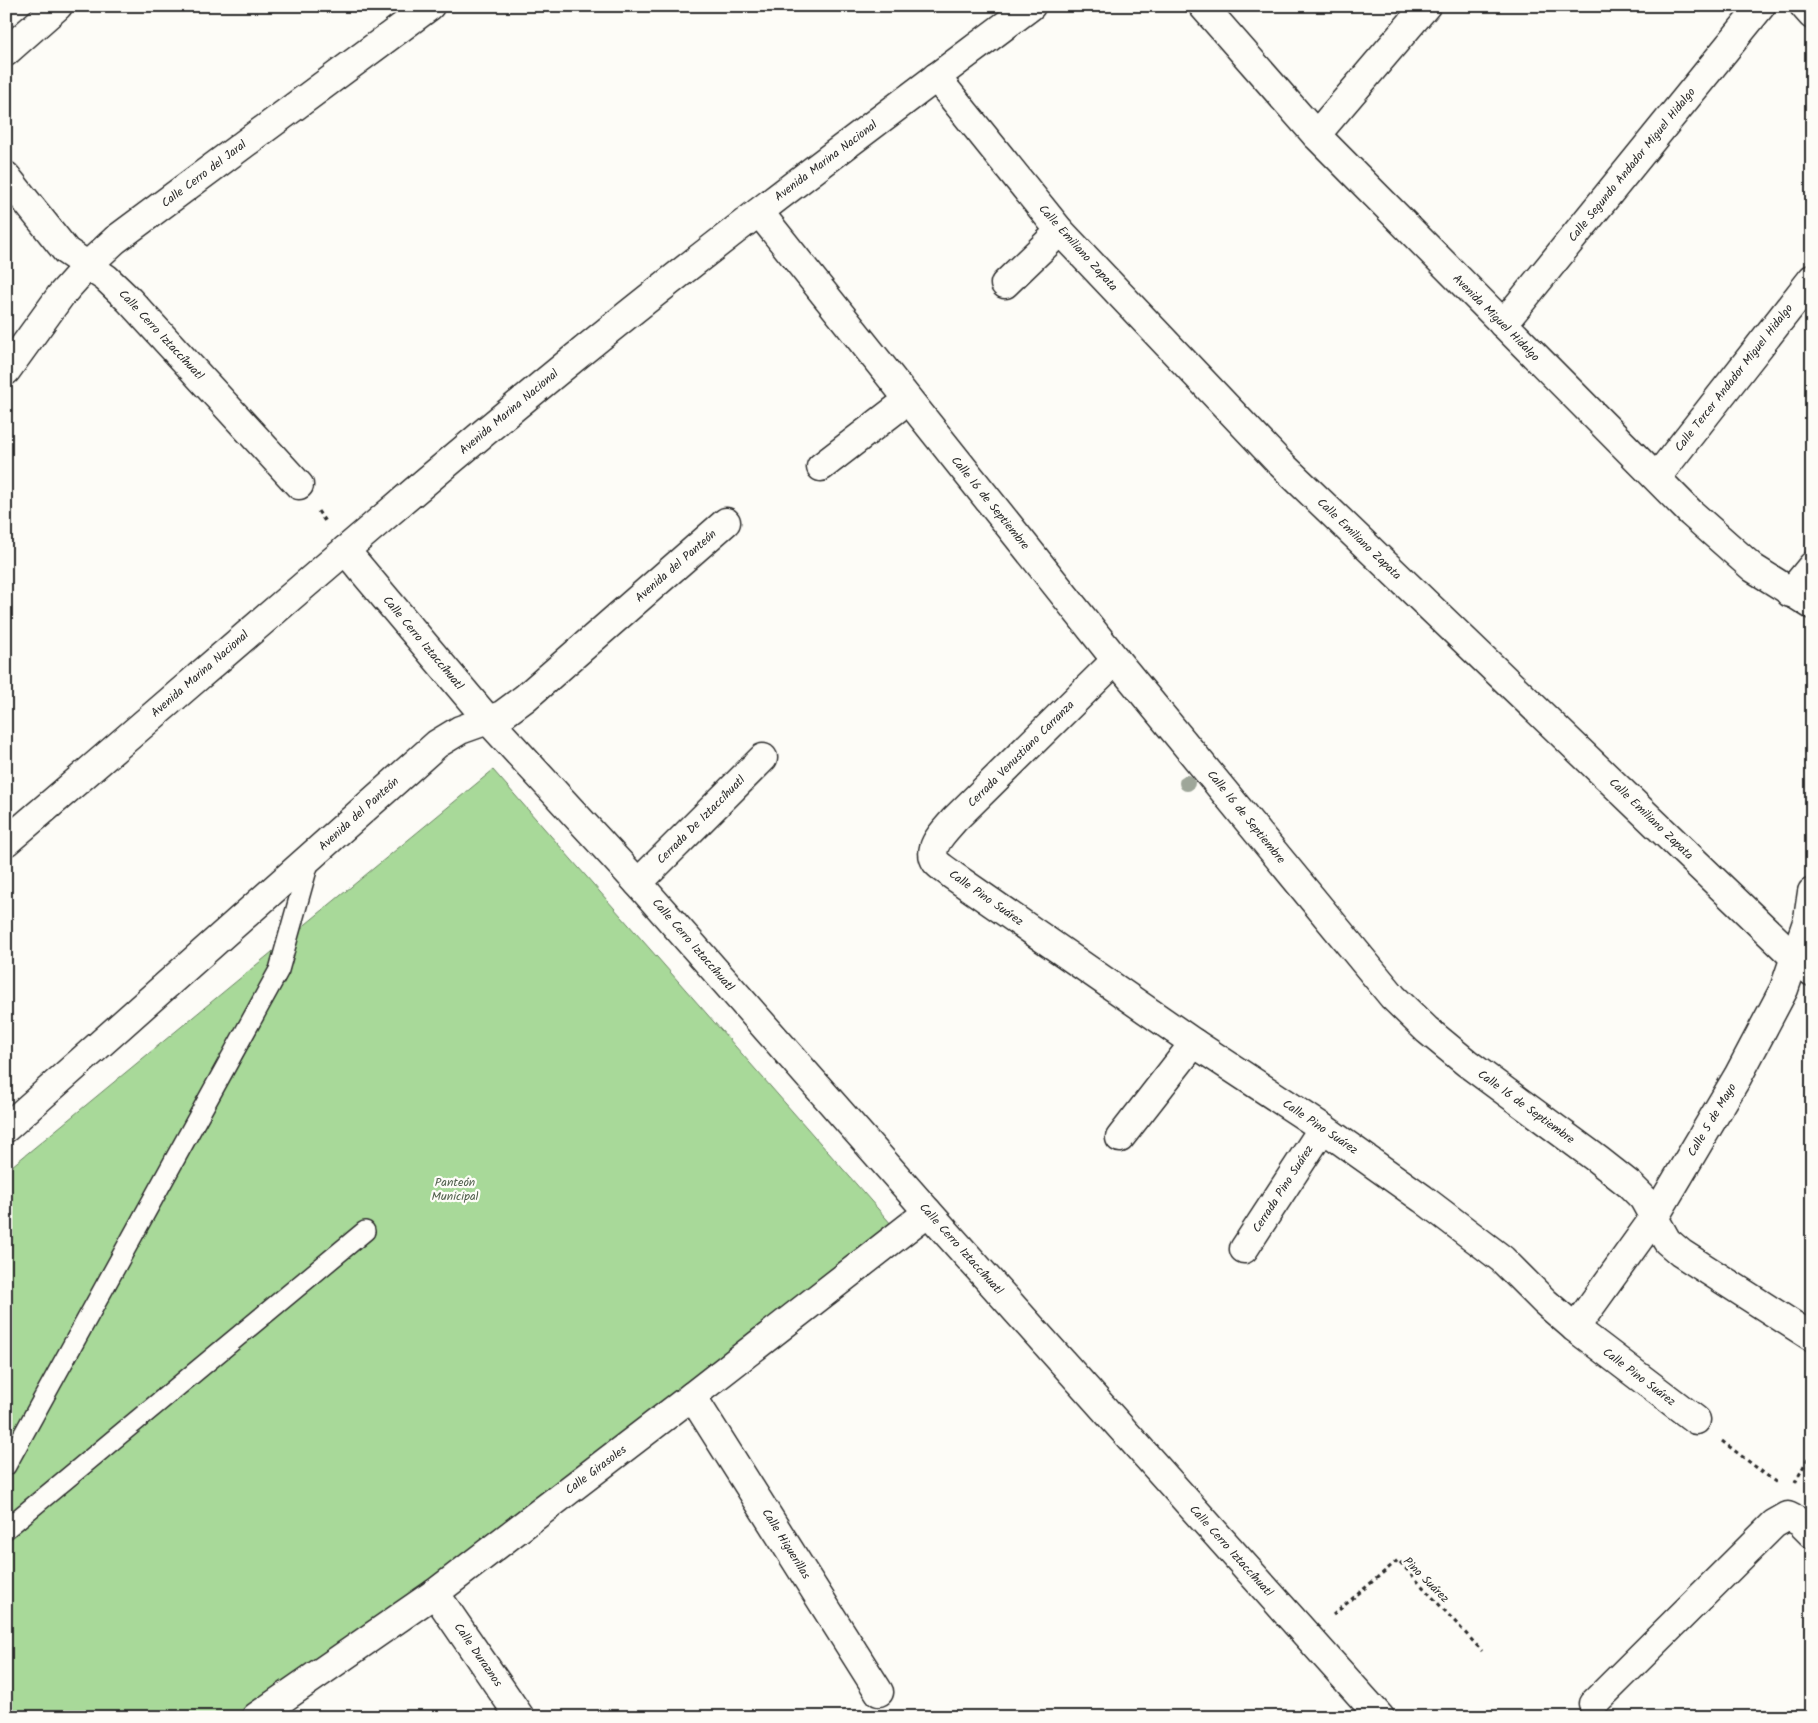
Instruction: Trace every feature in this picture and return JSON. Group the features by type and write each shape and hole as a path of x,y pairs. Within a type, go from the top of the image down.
{"street":[{"path":"6,52 58,6"},
{"name":"Calle Cerro del Jaral","path":"6,371 61,295 87,266 115,240 430,6"},
{"name":"Avenida Marina Nacional","path":"6,842 345,550 574,358 759,212 1031,6"},
{"name":"Avenida Miguel Hidalgo","path":"1203,6 1316,135 1691,514 1753,568 1801,599"},
{"path":"1316,135 1426,6"},
{"name":"Calle Segundo Andador Miguel Hidalgo","path":"1503,324 1761,6"},
{"path":"1804,6 1812,15"},
{"name":"Calle Emiliano Zapata","path":"936,77 1060,231 1278,461 1804,965"},
{"name":"Calle Cerro Iztaccíhuatl","path":"6,176 66,251 106,278 129,300 299,485"},
{"name":"Calle 16 de Septiembre","path":"759,212 1116,660 1393,997 1427,1030 1467,1063 1630,1185 1643,1198 1667,1241 1681,1254 1812,1337"},
{"path":"1005,284 1060,231"},
{"name":"Calle Tercer Andador Miguel Hidalgo","path":"1657,478 1812,279"},
{"path":"822,467 908,400"},
{"name":"Avenida del Panteón","path":"6,1128 437,744 460,730 502,715 525,698 726,522"},
{"name":"Calle Cerro Iztaccíhuatl","path":"345,550 488,720 638,883 928,1212 1380,1717"},
{"path":"1801,599 1812,566"},
{"name":"Cerrada Venustiano Carranza","path":"934,852 936,842 954,820 1116,660"},
{"name":"Cerrada De Iztaccíhuatl","path":"638,883 764,758"},
{"name":"Calle Pino Suárez","path":"934,852 936,862 952,875 1194,1043 1323,1128 1424,1199 1502,1259 1574,1328 1696,1420"},
{"name":"Calle 5 de Mayo","path":"1574,1328 1654,1218 1738,1076 1784,990 1804,965 1812,892"},
{"path":"1120,1138 1194,1043"},
{"name":"Cerrada Pino Suárez","path":"1244,1249 1323,1128"},
{"name":"Calle Girasoles","path":"267,1713 435,1592 692,1396 928,1212"},
{"name":"Calle Higuerillas","path":"692,1396 879,1692"},
{"path":"1593,1704 1774,1524 1788,1516 1800,1522 1812,1534"},
{"name":"Calle Duraznos","path":"435,1592 520,1717"}],"lane":[{"path":"6,1466 279,970 310,859"},
{"path":"6,1529 365,1231"}],"path":[{"path":"299,485 345,550"},
{"path":"1696,1420 1784,1489"},
{"name":"Pino Suárez","path":"1307,1636 1398,1560 1482,1651"}],"green space":[{"name":"Panteón Municipal","path":"493,770 899,1233 244,1717 6,1717 6,1171"}]}
